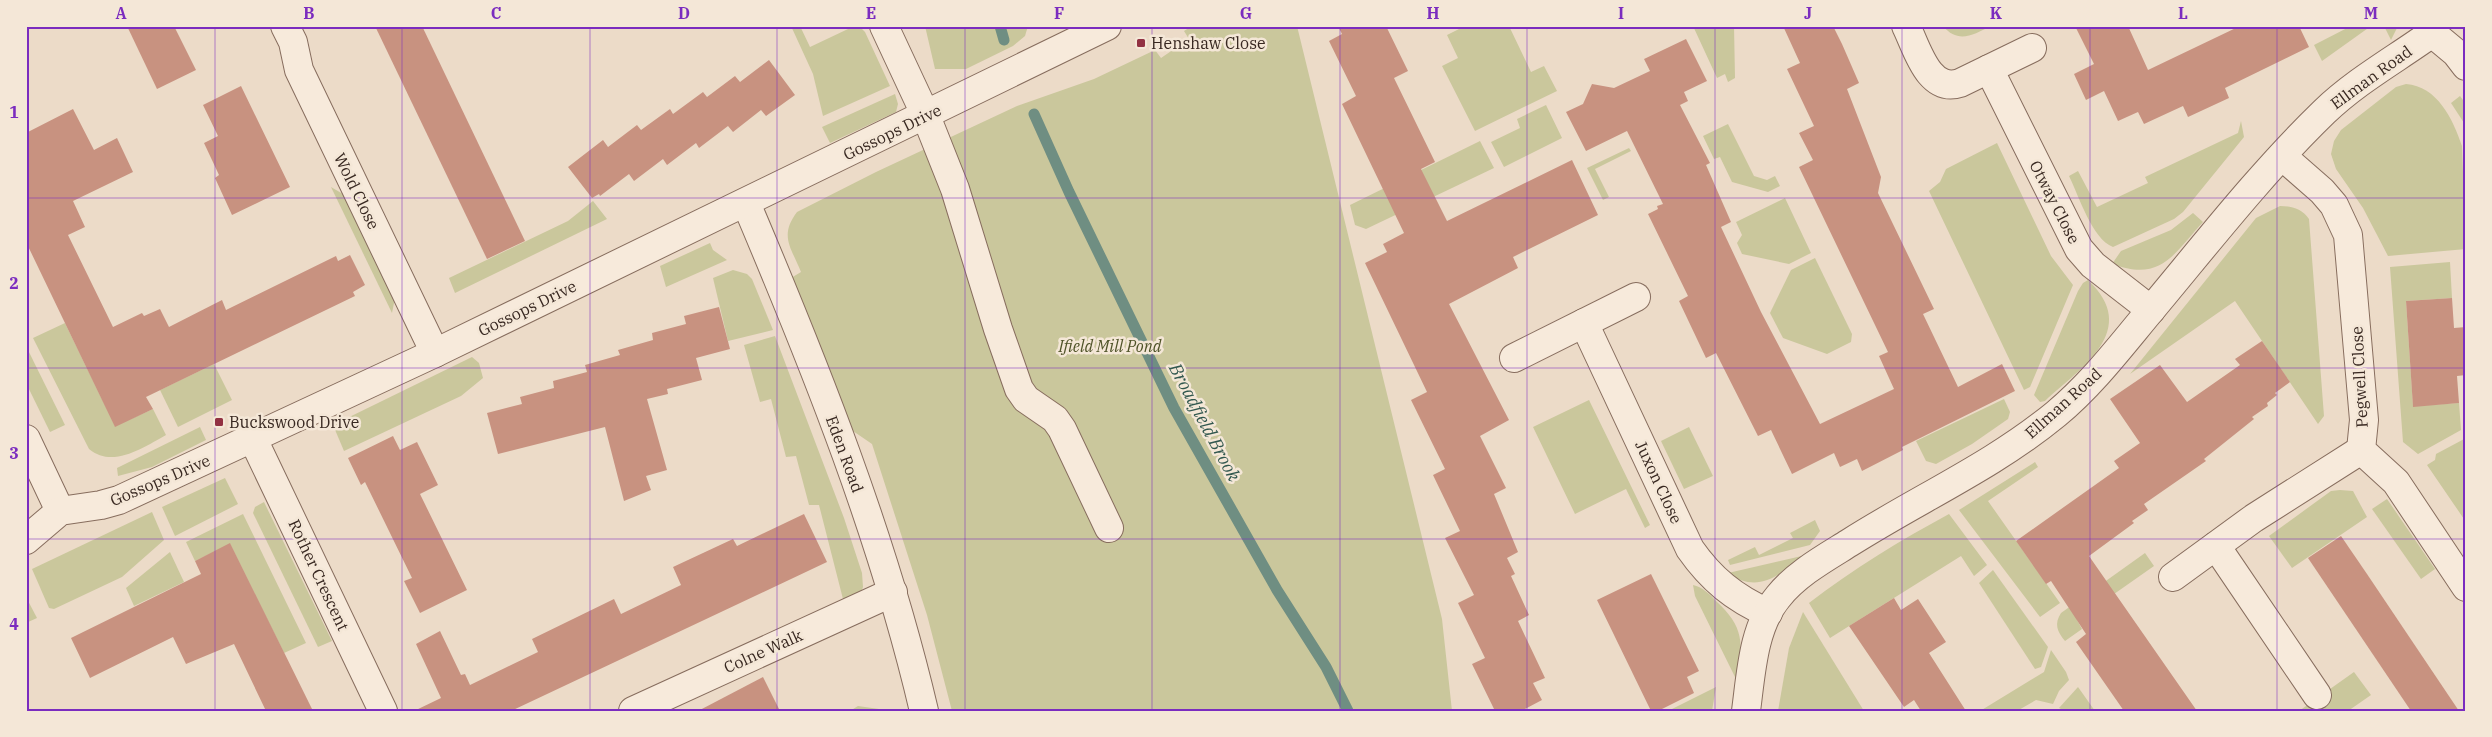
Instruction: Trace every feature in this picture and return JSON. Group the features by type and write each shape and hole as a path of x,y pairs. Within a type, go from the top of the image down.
{"street":[{"name":"Wold Close","path":"285,26 293,42 299,70 435,353"},
{"path":"884,26 926,116 955,189 998,329 1019,389 1026,399 1055,419 1062,429 1109,528"},
{"name":"Gossops Drive","path":"60,511 101,505 119,500 253,439 926,116 1107,26"},
{"path":"1906,26 1926,68 1940,83 1953,85 2032,48"},
{"path":"2431,30 2456,53 2466,66"},
{"name":"Ellman Road","path":"1746,711 1752,663 1768,613 1777,597 1790,584 1823,559 1885,520 1972,474 2026,438 2090,383 2282,156 2325,111 2363,80 2431,30"},
{"name":"Otway Close","path":"1989,69 2078,249 2093,265 2151,310"},
{"name":"Pegwell Close","path":"2282,156 2322,191 2334,205 2348,235 2364,420 2361,450 2396,482 2466,586"},
{"name":"Eden Road","path":"746,203 793,315 840,438 893,592 924,711"},
{"path":"1514,358 1636,297"},
{"name":"Juxon Close","path":"1584,323 1690,549 1721,586 1748,604 1768,613"},
{"path":"26,439 60,511 26,540"},
{"name":"Rother Crescent","path":"253,439 383,711"},
{"path":"2173,577 2254,518 2361,450"},
{"path":"2216,546 2317,695"},
{"name":"Colne Walk","path":"633,711 893,592"}],"green space":[{"path":"791,26 800,26 810,47 848,29 861,28 865,32 890,86 823,116 813,74"},
{"path":"925,26 1028,26 1025,36 1013,46 966,69 935,69"},
{"name":"Ifield Mill Pond","path":"1192,26 1297,26 1442,619 1452,711 952,711 927,615 872,444 853,431 791,278 801,272 789,242 789,228 797,212 876,172 1017,106 1094,79 1155,50 1161,58 1189,39 1184,31"},
{"path":"1458,26 1509,26 1531,72 1544,66 1557,91 1475,131 1442,66 1458,58 1447,35 1459,29"},
{"path":"1693,26 1734,26 1735,78 1728,82 1725,74 1717,78"},
{"path":"1943,26 1991,26 1972,35 1960,36 1954,35"},
{"path":"2351,26 2371,26 2322,61 2314,45"},
{"path":"2384,26 2398,26 2391,40"},
{"path":"2406,84 2417,86 2435,97 2454,125 2462,146 2466,249 2388,256 2363,208 2336,169 2331,154 2334,141 2341,130 2396,87"},
{"path":"895,94 898,104 896,112 830,143 822,127"},
{"path":"2460,96 2466,104 2466,126 2451,103"},
{"path":"1546,105 1562,138 1504,167 1491,142 1520,128 1517,119"},
{"path":"2241,121 2244,137 2183,212 2174,219 2113,247 2105,242 2092,226 2069,176 2078,171 2097,207 2148,183 2145,177 2238,133"},
{"path":"1728,124 1754,176 1767,180 1775,176 1780,186 1768,192 1732,182 1720,157 1714,159 1703,136"},
{"path":"1480,141 1494,168 1366,229 1355,225 1350,205"},
{"path":"1997,143 2051,256 2073,285 2030,387 2024,390 1929,191 1940,182 1946,169"},
{"path":"1629,148 1631,151 1595,169 1609,197 1603,200 1587,168"},
{"path":"331,187 348,197 395,298 392,313"},
{"path":"1785,198 1811,253 1789,264 1742,254 1737,243 1742,235 1736,222"},
{"path":"593,201 607,219 455,293 449,278 568,221"},
{"path":"2280,206 2296,209 2309,219 2324,416 2318,424 2235,301 2130,374 2256,218"},
{"path":"2193,213 2203,222 2174,255 2165,262 2143,270 2129,269 2112,264 2121,251 2171,230"},
{"path":"710,243 713,250 727,260 666,287 660,266"},
{"path":"1815,258 1852,334 1851,342 1827,354 1783,338 1770,313 1791,270"},
{"path":"2450,262 2452,298 2406,301 2413,406 2459,403 2461,430 2418,454 2403,442 2390,267"},
{"path":"733,270 747,274 752,279 773,330 728,341 713,278"},
{"path":"2088,280 2103,298 2109,315 2107,331 2100,347 2089,361 2045,401 2040,402 2034,395 2078,291 2083,283"},
{"path":"65,323 115,426 153,409 166,435 138,450 118,457 98,455 89,449 33,338"},
{"path":"775,336 844,518 862,573 863,587 861,593 844,603 819,505 809,505 796,456 786,457 771,399 760,402 744,345"},
{"path":"26,346 65,425 50,432 26,383"},
{"path":"472,357 479,363 483,378 461,396 344,451 333,425"},
{"path":"214,364 232,400 178,427 160,390"},
{"path":"2004,399 2010,412 2008,419 1972,444 1936,464 1926,461 1916,441"},
{"path":"1589,400 1650,525 1645,528 1626,489 1575,514 1533,427"},
{"path":"200,427 206,440 152,467 118,476 117,468"},
{"path":"1689,427 1713,476 1684,489 1661,441"},
{"path":"2466,438 2466,522 2427,465 2435,460 2436,454"},
{"path":"2035,462 2038,467 1988,501 2060,603 2040,617 1959,510"},
{"path":"225,478 238,504 175,536 162,507"},
{"path":"2331,491 2353,491 2367,517 2292,568 2269,536"},
{"path":"2387,499 2435,569 2421,579 2372,509"},
{"path":"264,502 332,641 318,647 253,513 255,507"},
{"path":"152,512 164,540 122,577 54,609 49,608 32,569"},
{"path":"243,514 306,643 284,653 230,544 195,561 186,542"},
{"path":"1949,514 1987,565 1974,576 1961,556 1830,638 1809,603 1843,578"},
{"path":"1815,520 1820,531 1810,545 1730,565 1728,560 1755,547 1759,555 1793,538 1790,533"},
{"path":"170,552 184,582 134,606 126,588"},
{"path":"2145,553 2154,566 2077,620 2082,629 2065,641 2057,627 2061,613"},
{"path":"1806,555 1778,575 1759,582 1739,579 1728,573"},
{"path":"1993,570 2048,647 2041,667 2035,669 1979,583"},
{"path":"1693,585 1703,589 1711,596 1725,610 1737,628 1741,645 1736,679 1695,596"},
{"path":"26,597 37,618 26,623"},
{"path":"1803,612 1864,711 1778,711 1789,648"},
{"path":"2051,650 2066,672 2069,680 2059,691 2053,704 2036,700 2017,711 1980,711 2044,672"},
{"path":"2354,672 2371,695 2348,711 2299,711"},
{"path":"1716,687 1712,711 1668,711"},
{"path":"2078,687 2095,711 2065,711 2059,708"},
{"path":"858,706 893,711 850,711"}],"building":[{"path":"127,26 174,26 196,70 157,89"},
{"path":"375,26 422,26 525,241 487,259"},
{"path":"1338,26 1386,26 1408,71 1394,78 1435,162 1421,169 1447,221 1572,160 1598,215 1513,257 1518,268 1449,304 1509,420 1480,436 1506,488 1494,494 1518,552 1507,558 1515,574 1511,576 1529,615 1518,621 1545,678 1533,683 1542,700 1521,711 1495,711 1472,664 1485,658 1458,603 1474,595 1445,538 1460,531 1433,475 1445,469 1411,400 1427,392 1365,263 1387,252 1383,244 1404,233 1342,104 1356,96 1329,41 1342,34"},
{"path":"1783,26 1833,26 1842,44 1859,83 1847,89 1881,177 1878,193 1934,309 1923,314 1958,387 2002,364 2015,391 1902,447 1903,450 1862,471 1857,459 1840,467 1834,453 1792,474 1771,430 1758,436 1716,353 1706,358 1679,301 1688,296 1648,214 1658,209 1657,206 1663,204 1627,131 1586,151 1566,112 1583,104 1592,84 1614,88 1650,71 1644,59 1686,39 1707,81 1684,92 1688,101 1680,105 1710,163 1706,165 1731,222 1721,227 1761,312 1820,424 1894,389 1879,356 1888,352 1799,167 1813,160 1799,133 1814,126 1787,69 1800,63"},
{"path":"2075,26 2128,26 2148,70 2240,26 2299,26 2309,47 2225,88 2229,98 2188,117 2183,106 2144,124 2138,112 2118,121 2104,91 2086,100 2074,74 2094,64"},
{"path":"769,60 795,95 766,116 761,110 733,132 728,126 699,148 696,143 667,165 663,159 634,181 629,174 600,196 599,194 592,198 568,167 603,140 608,147 637,125 641,130 670,109 673,114 703,92 707,97 735,76 740,82"},
{"path":"241,86 290,187 232,215 215,178 219,175 204,143 218,136 203,105"},
{"path":"73,109 94,150 117,138 133,172 73,201 85,227 68,235 113,327 142,313 144,316 160,309 169,327 222,300 226,310 336,256 338,261 350,255 365,285 353,292 355,296 146,397 153,409 115,427 26,242 26,133"},
{"path":"2452,298 2454,328 2466,327 2466,375 2457,376 2459,403 2413,407 2406,301"},
{"path":"719,307 730,349 696,358 702,380 667,389 668,394 647,399 667,470 646,476 651,490 624,501 605,427 498,454 487,413 522,404 520,397 554,388 553,381 587,372 585,365 620,355 618,350 653,340 652,333 686,324 684,316"},
{"path":"2262,341 2290,382 2275,393 2277,395 2267,403 2268,406 2252,417 2254,419 2204,459 2206,461 2144,504 2148,510 2132,521 2134,523 2089,556 2197,711 2124,711 2076,642 2086,634 2051,581 2046,584 2016,541 2119,468 2114,461 2140,443 2110,399 2160,365 2187,402 2240,365 2235,359"},
{"path":"393,436 400,450 417,442 438,485 420,494 467,590 420,613 404,581 412,578 365,482 361,485 348,458"},
{"path":"804,514 827,562 511,711 414,711 441,698 416,644 440,631 461,675 465,674 470,685 538,652 532,639 614,599 621,614 681,585 673,567 733,539 737,546"},
{"path":"2341,536 2459,711 2411,711 2308,558"},
{"path":"230,543 313,711 266,711 234,644 186,664 173,637 90,678 71,638 201,574 195,561"},
{"path":"1651,574 1699,671 1687,677 1694,693 1658,711 1651,711 1597,600"},
{"path":"1894,598 1901,610 1918,599 1946,642 1929,653 1966,711 1921,711 1914,700 1904,707 1849,626"},
{"path":"763,677 780,711 698,711"}],"waterway":[{"name":"Broadfield Brook","path":"1000,26 1004,40"},
{"name":"Broadfield Brook","path":"1034,114 1069,192 1174,408 1277,590 1326,667 1348,711"}],"place":[{"name":"Henshaw Close","path":"1141,43"},
{"name":"Buckswood Drive","path":"219,422"}]}
